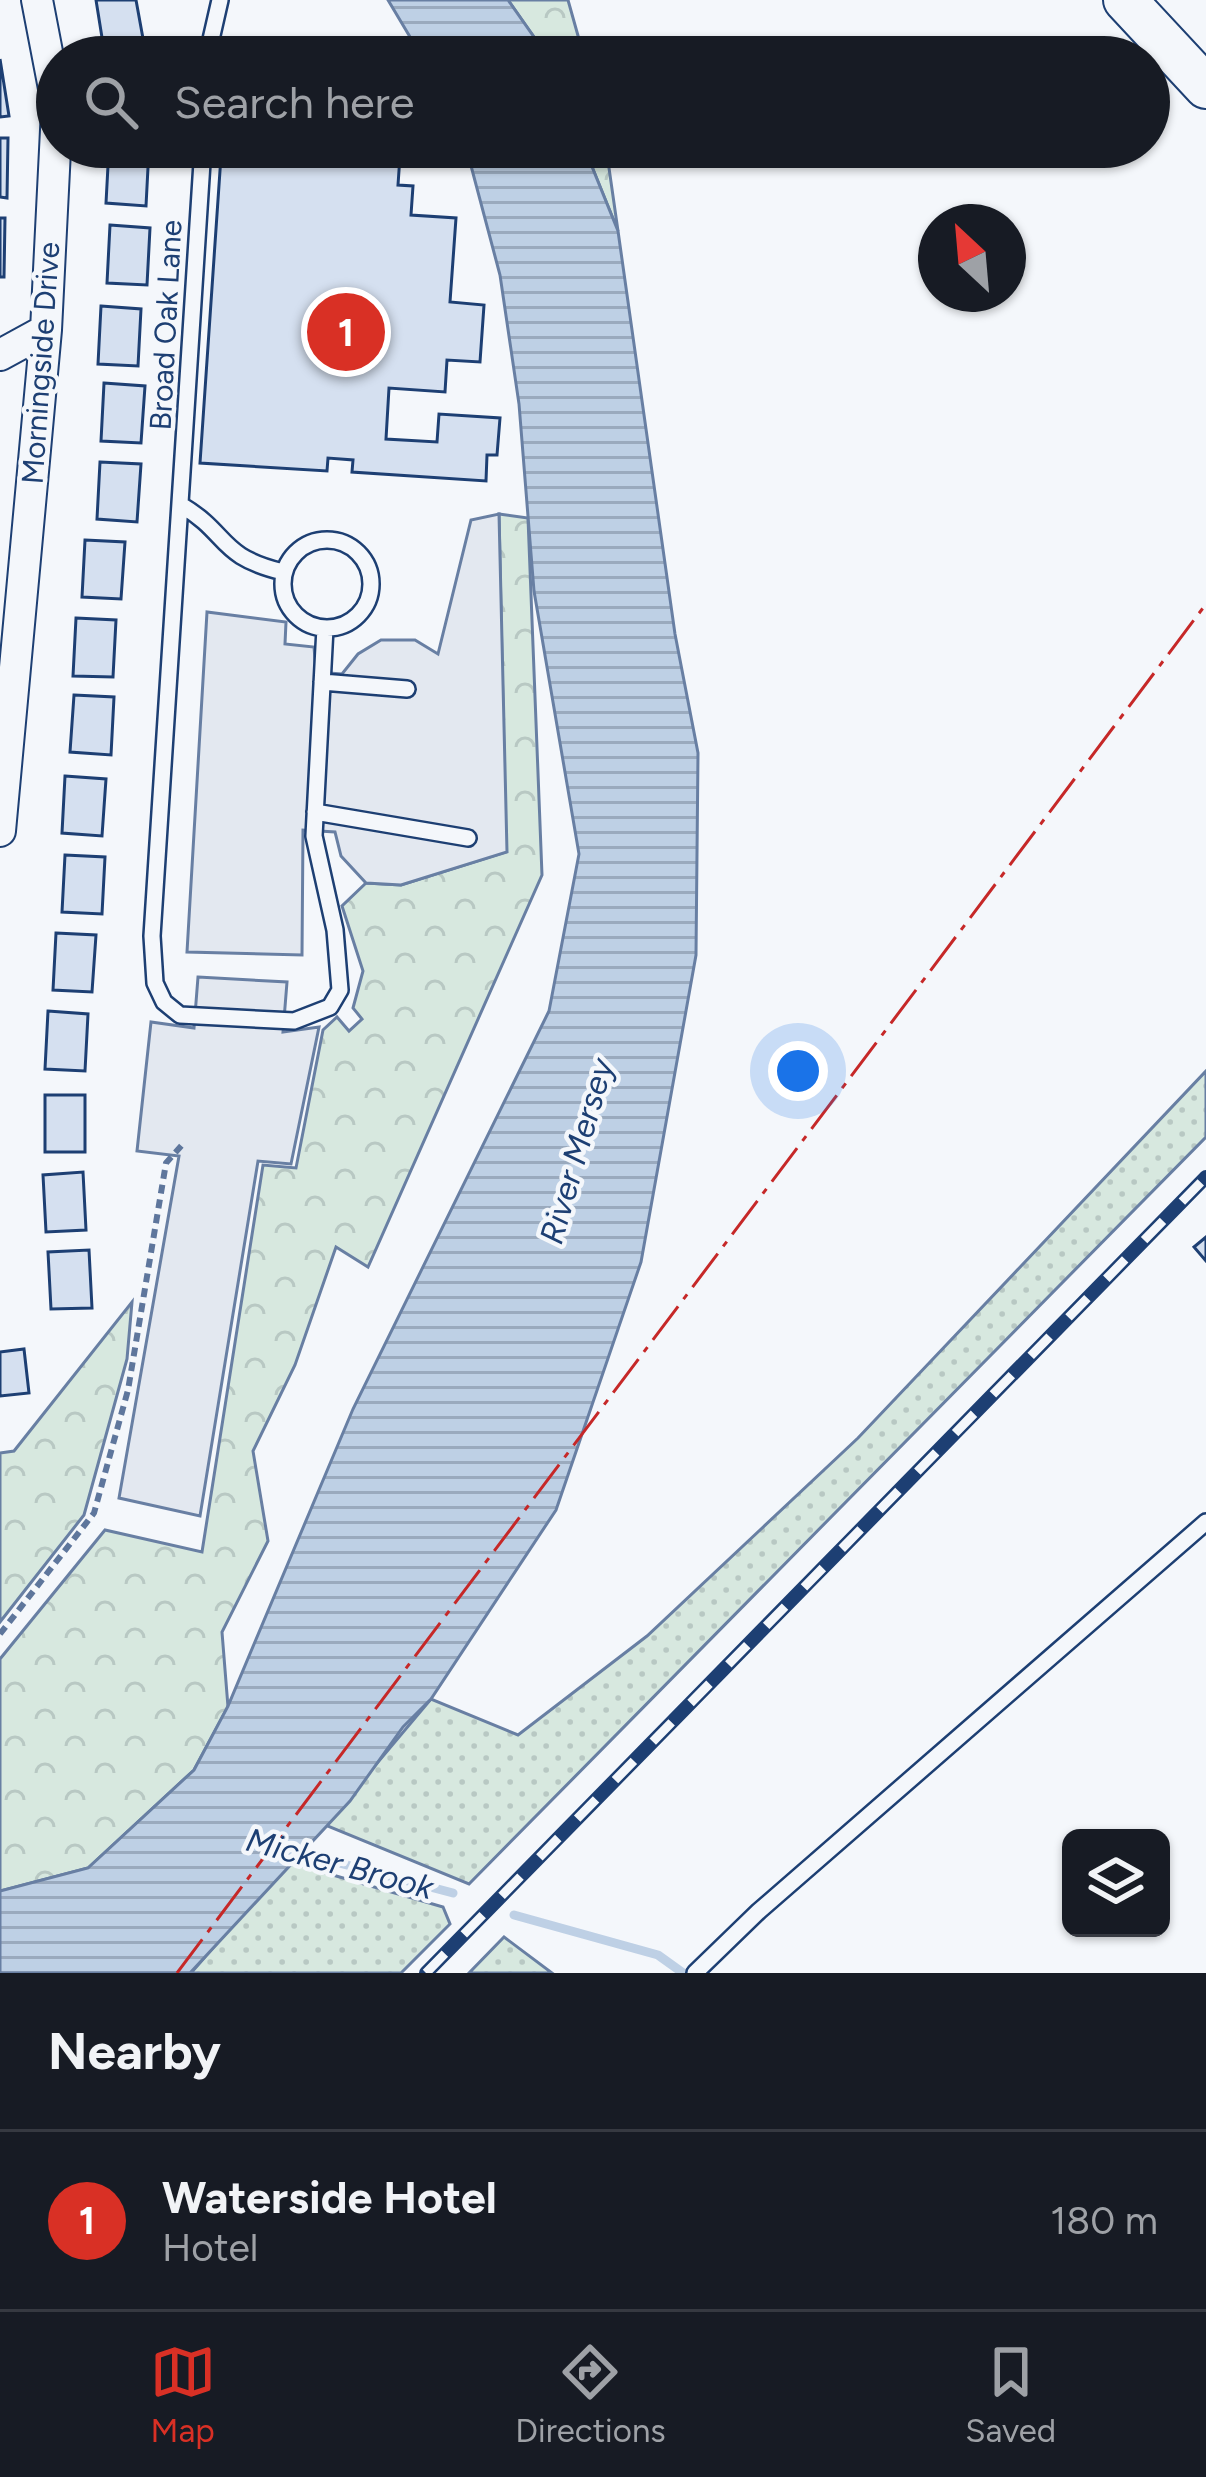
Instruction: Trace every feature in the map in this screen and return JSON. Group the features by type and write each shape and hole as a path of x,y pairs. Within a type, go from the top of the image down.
{"main road":[{"path":"1125,0 1159,36"},
{"path":"1170,48 1206,87"}],"street":[{"name":"Morningside Drive","path":"37,0 44,36"},
{"name":"Morningside Drive","path":"0,831 46,330 54,168"},
{"path":"0,355 46,330"}],"lane":[{"path":"212,36 220,0"},
{"name":"Broad Oak Lane","path":"202,168 152,936 155,982 164,1002 181,1015 294,1021 330,1007 340,990 341,968 314,836 315,812"},
{"path":"182,506 200,517 244,562 284,572"},
{"path":"312,542 340,542 364,559 371,586 368,601 349,623 325,628 293,614 282,587 284,572 299,548 312,542"},
{"path":"325,628 315,812 468,838"},
{"path":"322,682 407,689"},
{"path":"695,1973 758,1911 1206,1522"}],"path":[{"path":"0,1634 94,1514 128,1390 166,1162 183,1144"}],"green space":[{"path":"508,0 568,0 578,36 533,36"},
{"path":"592,168 609,168 618,231"},
{"path":"499,514 528,518 542,875 368,1267 336,1247 295,1365 253,1451 268,1541 222,1632 228,1707 194,1770 88,1868 0,1891 0,1659 105,1530 202,1552 263,1165 296,1168 323,1030 337,1017 349,1031 362,1019 353,1008 363,971 342,906 366,883 401,885 506,852"},
{"path":"1206,1071 1206,1137 469,1884 325,1825 431,1699 518,1735 647,1636 858,1438"},
{"path":"132,1302 127,1359 84,1515 0,1622 0,1453 14,1451"},
{"path":"288,1862 443,1907 450,1924 401,1973 191,1973"},
{"path":"504,1937 552,1973 469,1973"}],"shaded area":[{"path":"499,514 507,852 401,885 366,883 341,856 335,832 303,830 302,955 187,952 207,612 286,622 285,644 314,647 316,672 342,674 358,654 381,640 415,640 438,654 471,520"},
{"path":"198,977 287,982 283,1032 319,1027 291,1164 258,1161 200,1516 119,1498 179,1156 137,1151 151,1022 194,1028"}],"water":[{"path":"388,0 508,0 533,36 409,36"},
{"name":"River Mersey","path":"472,168 592,168 618,231 675,634 698,753 696,955 641,1262 556,1510 431,1699 403,1727 350,1801 190,1973 0,1973 0,1891 88,1868 194,1770 228,1706 353,1409 549,1011 579,854 534,591 519,404 500,275"}],"building":[{"path":"96,0 136,0 143,36 102,36"},
{"path":"0,59 9,116 0,117"},
{"path":"0,138 8,138 7,198 0,197"},
{"path":"108,168 148,168 146,206 106,203"},
{"path":"220,168 399,168 398,185 413,186 411,215 456,218 450,302 484,305 480,362 447,360 445,392 389,388 386,439 437,442 439,414 500,418 497,455 487,455 486,481 352,472 353,460 328,458 327,471 200,463"},
{"path":"0,218 5,218 4,277 0,277"},
{"path":"110,225 150,228 147,285 107,283"},
{"path":"101,306 141,309 138,366 98,364"},
{"path":"104,383 145,386 141,443 101,441"},
{"path":"100,462 141,464 137,522 97,519"},
{"path":"85,540 125,542 121,599 82,597"},
{"path":"76,618 116,620 113,677 73,676"},
{"path":"74,695 114,697 111,755 70,752"},
{"path":"65,776 106,779 102,836 62,833"},
{"path":"65,855 105,857 102,914 62,912"},
{"path":"56,933 96,935 92,992 53,990"},
{"path":"48,1011 88,1014 85,1071 45,1069"},
{"path":"45,1095 85,1095 85,1152 45,1152"},
{"path":"83,1172 86,1230 46,1232 43,1175"},
{"path":"1206,1237 1206,1261 1194,1247"},
{"path":"89,1250 92,1308 51,1309 48,1252"},
{"path":"24,1349 29,1393 0,1396 0,1352"}],"waterway":[{"name":"Micker Brook","path":"290,1850 453,1893"},
{"name":"Micker Brook","path":"514,1915 658,1955 683,1973"}],"railway":[{"path":"426,1973 1206,1177"}],"power":[{"path":"177,1973 1206,604"}],"place":[{"name":"Waterside Hotel","path":"346,332"}]}
